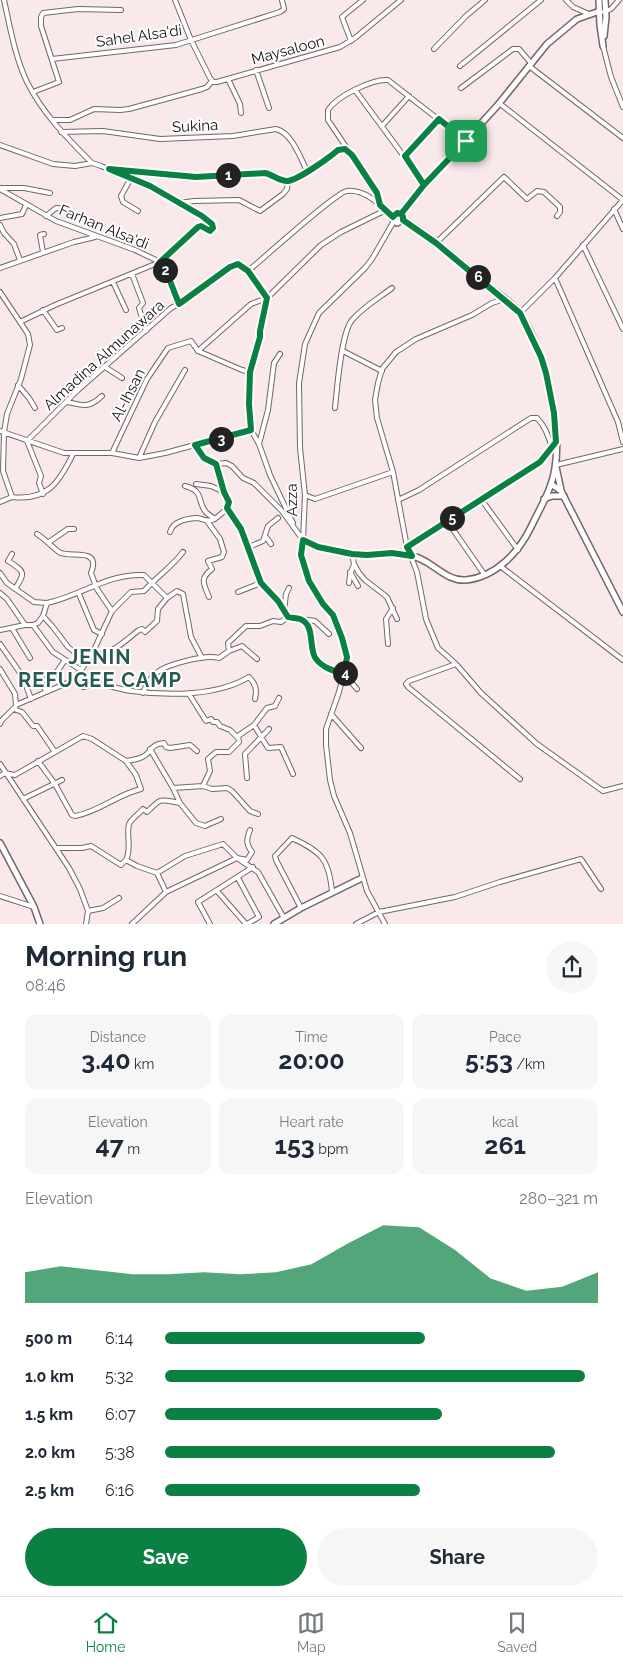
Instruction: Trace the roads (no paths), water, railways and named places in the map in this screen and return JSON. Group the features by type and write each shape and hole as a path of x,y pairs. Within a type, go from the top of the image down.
{"street":[{"path":"4,0 21,67 34,92 61,132 92,163 150,186 209,220 213,228 209,231 201,226 198,227 160,262 43,310 20,322"},
{"path":"52,120 70,120 94,109 120,110 165,100 207,87 212,81 191,40 175,0"},
{"name":"Sahel Alsa'di","path":"52,59 169,46 278,13 284,9 282,0"},
{"path":"351,41 342,17 363,0"},
{"name":"Maysaloon","path":"212,81 218,82 340,47 351,41 401,0"},
{"path":"434,49 466,16 485,0"},
{"path":"460,66 541,0"},
{"path":"566,0 573,7 590,14"},
{"path":"599,0 603,12"},
{"path":"394,219 397,213 401,214 424,185 466,141 547,44 578,19 590,14 611,10 618,1"},
{"path":"618,1 605,3 603,12 603,46 611,78 623,107"},
{"path":"34,92 59,82 42,26 41,18 43,13 78,9 122,10"},
{"path":"461,88 513,49 519,49 530,64 623,138"},
{"path":"256,70 269,108"},
{"path":"228,79 240,104 241,113"},
{"path":"380,205 377,193 328,120 327,114 331,106 342,97 378,80 388,80 466,141"},
{"path":"355,90 405,156 424,185"},
{"path":"382,126 409,96"},
{"path":"499,103 623,200 555,278 520,313"},
{"path":"405,156 439,119"},
{"name":"Sukina","path":"61,132 103,132 160,139 233,136 276,129 286,134 307,171"},
{"path":"0,145 53,164 75,166 92,163"},
{"path":"109,169 196,177 265,173 274,175 282,181 288,181 299,178 340,150 347,150 352,155"},
{"path":"436,243 504,177 527,200 537,192 544,192 560,207 560,212 557,216"},
{"path":"131,178 121,196 122,202 138,211"},
{"path":"179,202 239,200 260,211 284,194 288,181"},
{"path":"0,189 24,188 50,192"},
{"name":"Farhan Alsa'di","path":"0,189 46,216 135,250 160,262 165,268 179,304"},
{"path":"303,540 286,509 270,475 259,444 251,430 249,404 250,372 260,337 267,298 248,271 326,205 343,193 350,191 374,199 399,223 403,220"},
{"path":"0,218 22,214 26,205"},
{"path":"46,216 56,208 68,210"},
{"path":"250,372 198,351 251,304 267,298 321,245 386,210"},
{"path":"614,210 623,229"},
{"path":"401,214 403,220 436,243 520,313 541,357 546,373 554,413 556,465 563,494 623,612"},
{"name":"Azza","path":"385,924 366,891 350,833 334,796 330,780 326,729 344,674 347,657 333,615 323,604 309,581 301,555 305,495 300,448 299,383 305,344 319,312 365,268 394,219"},
{"path":"0,224 4,233 14,244 20,260"},
{"path":"43,252 40,235 44,234"},
{"path":"0,268 43,252 97,236"},
{"path":"583,245 623,328"},
{"name":"Almadina Almunawara","path":"27,441 66,402 171,308 232,265 239,264 248,271"},
{"path":"132,274 143,303 139,308 146,331"},
{"path":"555,278 618,422 623,442"},
{"path":"113,282 126,310"},
{"path":"335,408 346,331 352,320 392,288"},
{"path":"0,292 28,334 30,345 2,432 1,471 12,497"},
{"path":"505,299 492,303 472,315 411,341 396,352 382,371 375,394 375,412 393,472 407,547 417,572 426,619 438,648 456,664 481,693 537,744 604,791 623,786"},
{"path":"43,310 58,330 62,328"},
{"name":"Al-Ihsan","path":"112,453 147,379 168,348 191,341 198,351"},
{"path":"342,351 382,371"},
{"path":"259,444 268,410 274,363 280,354"},
{"path":"105,367 122,378"},
{"path":"139,458 155,422 185,370"},
{"path":"18,385 36,408"},
{"path":"66,402 82,406 94,403 102,396"},
{"path":"398,500 419,490 531,418 537,418 542,423 554,444"},
{"path":"2,432 64,453 112,453 139,458 165,454 251,430"},
{"path":"27,441 41,476 39,483 43,494"},
{"path":"407,547 540,462 554,444"},
{"path":"195,445 204,458 216,464 232,466 243,478 254,483 282,511 303,540 318,547 352,554 392,553 421,557 439,570 457,579 465,580 500,566 518,550 544,500 556,465"},
{"path":"556,465 623,449"},
{"path":"0,502 12,497 33,497 47,492 63,474 73,454"},
{"path":"170,532 171,528 179,521 198,518 207,521 214,520 227,508 229,502 216,464"},
{"path":"305,495 315,499 393,472"},
{"path":"196,484 211,486 224,492"},
{"path":"185,486 192,488 196,492 202,500 204,511 214,520"},
{"path":"550,486 563,494"},
{"path":"544,500 563,494"},
{"path":"482,498 518,550"},
{"path":"227,508 241,529 261,583 278,601 288,617"},
{"path":"248,547 263,541 266,537 268,526 278,518"},
{"path":"447,520 484,574"},
{"path":"207,521 220,539 224,552 222,557 208,561 212,569 206,574 204,579 210,597"},
{"path":"49,542 68,529 74,529"},
{"path":"37,534 60,553 67,556 83,554 91,559 94,567 91,573 97,589 112,611"},
{"path":"266,537 271,544"},
{"path":"0,724 15,707 46,691 74,680 88,662 112,611 130,592 144,591 151,582 174,564 183,552"},
{"path":"12,554 8,561 19,570 22,578 15,589"},
{"path":"352,554 354,564 364,580 387,597 397,618"},
{"path":"349,583 350,572 354,564"},
{"path":"500,566 623,660"},
{"path":"350,572 358,586"},
{"path":"0,573 7,584 34,602 47,603 79,594 96,584 140,574 144,575 167,598"},
{"path":"238,592 261,583"},
{"path":"284,611 286,594 289,588"},
{"path":"92,654 96,655 107,652 139,630 142,629 145,632 157,621 158,609 167,598 177,591 183,594 191,637 202,658"},
{"path":"0,593 7,599 26,625"},
{"path":"79,594 94,630 102,634"},
{"path":"0,630 33,625 43,616 47,603"},
{"path":"388,644 386,620 393,608"},
{"path":"43,616 68,647 88,662"},
{"path":"229,651 228,643 247,625 260,626 274,621 281,622 288,617 315,621 329,634"},
{"path":"300,619 306,624 309,631 312,651 316,659 332,671 344,674 357,689"},
{"path":"33,625 50,649 81,670"},
{"path":"12,628 30,658"},
{"path":"0,644 23,677 31,698"},
{"path":"143,693 148,680 156,672 164,668 210,656 219,658 229,651 242,646 258,659"},
{"path":"46,691 41,681 54,676 65,660"},
{"path":"456,664 409,681 406,684 520,779"},
{"path":"0,669 15,694 15,707"},
{"path":"74,680 83,688 98,684 143,693 189,694 229,687 249,677 254,683 255,699"},
{"path":"189,694 206,721 211,719 217,722 220,726 230,730 238,738"},
{"path":"203,786 210,771 208,759 216,752 229,752 239,742 238,738 245,730 254,725 262,712 267,708 275,706 279,698"},
{"path":"15,707 22,712 33,726 37,726 55,752"},
{"path":"331,714 361,748"},
{"path":"254,725 268,748 281,747 293,774"},
{"path":"247,778 245,754 260,736 269,729"},
{"path":"0,776 5,774 15,775 38,761 83,736 86,736 126,761 140,781 141,788 124,794 79,816 72,815 55,784 38,761"},
{"path":"126,761 138,759 147,754 156,744 164,743 170,748 190,745 197,751"},
{"path":"150,749 174,788 180,803 196,823 208,825 222,819"},
{"path":"0,764 56,848 80,889 88,911 86,924"},
{"path":"23,799 62,780"},
{"path":"174,788 203,786 212,789 227,788 250,811 258,814"},
{"path":"56,848 91,846 121,865 129,853 126,834 129,823 143,810 147,812 160,800 166,799 180,803"},
{"path":"132,924 166,892 237,858 247,860 252,852 246,840 250,830"},
{"path":"301,908 275,856 292,838 318,852 328,868 332,892"},
{"path":"0,843 34,907 40,924"},
{"path":"158,873 186,856 223,844 237,858 258,872 284,918"},
{"path":"356,924 379,912 455,897 582,859 601,889"},
{"path":"126,860 158,873 166,892"},
{"path":"210,924 198,902 253,868"},
{"path":"216,891 247,924 259,917 238,878"},
{"path":"274,924 301,908 362,878"},
{"path":"0,896 34,907"},
{"path":"88,911 103,908 119,898"},
{"path":"138,918 142,924"}],"district":[{"name":"JENIN REFUGEE CAMP","path":"100,668"}]}
